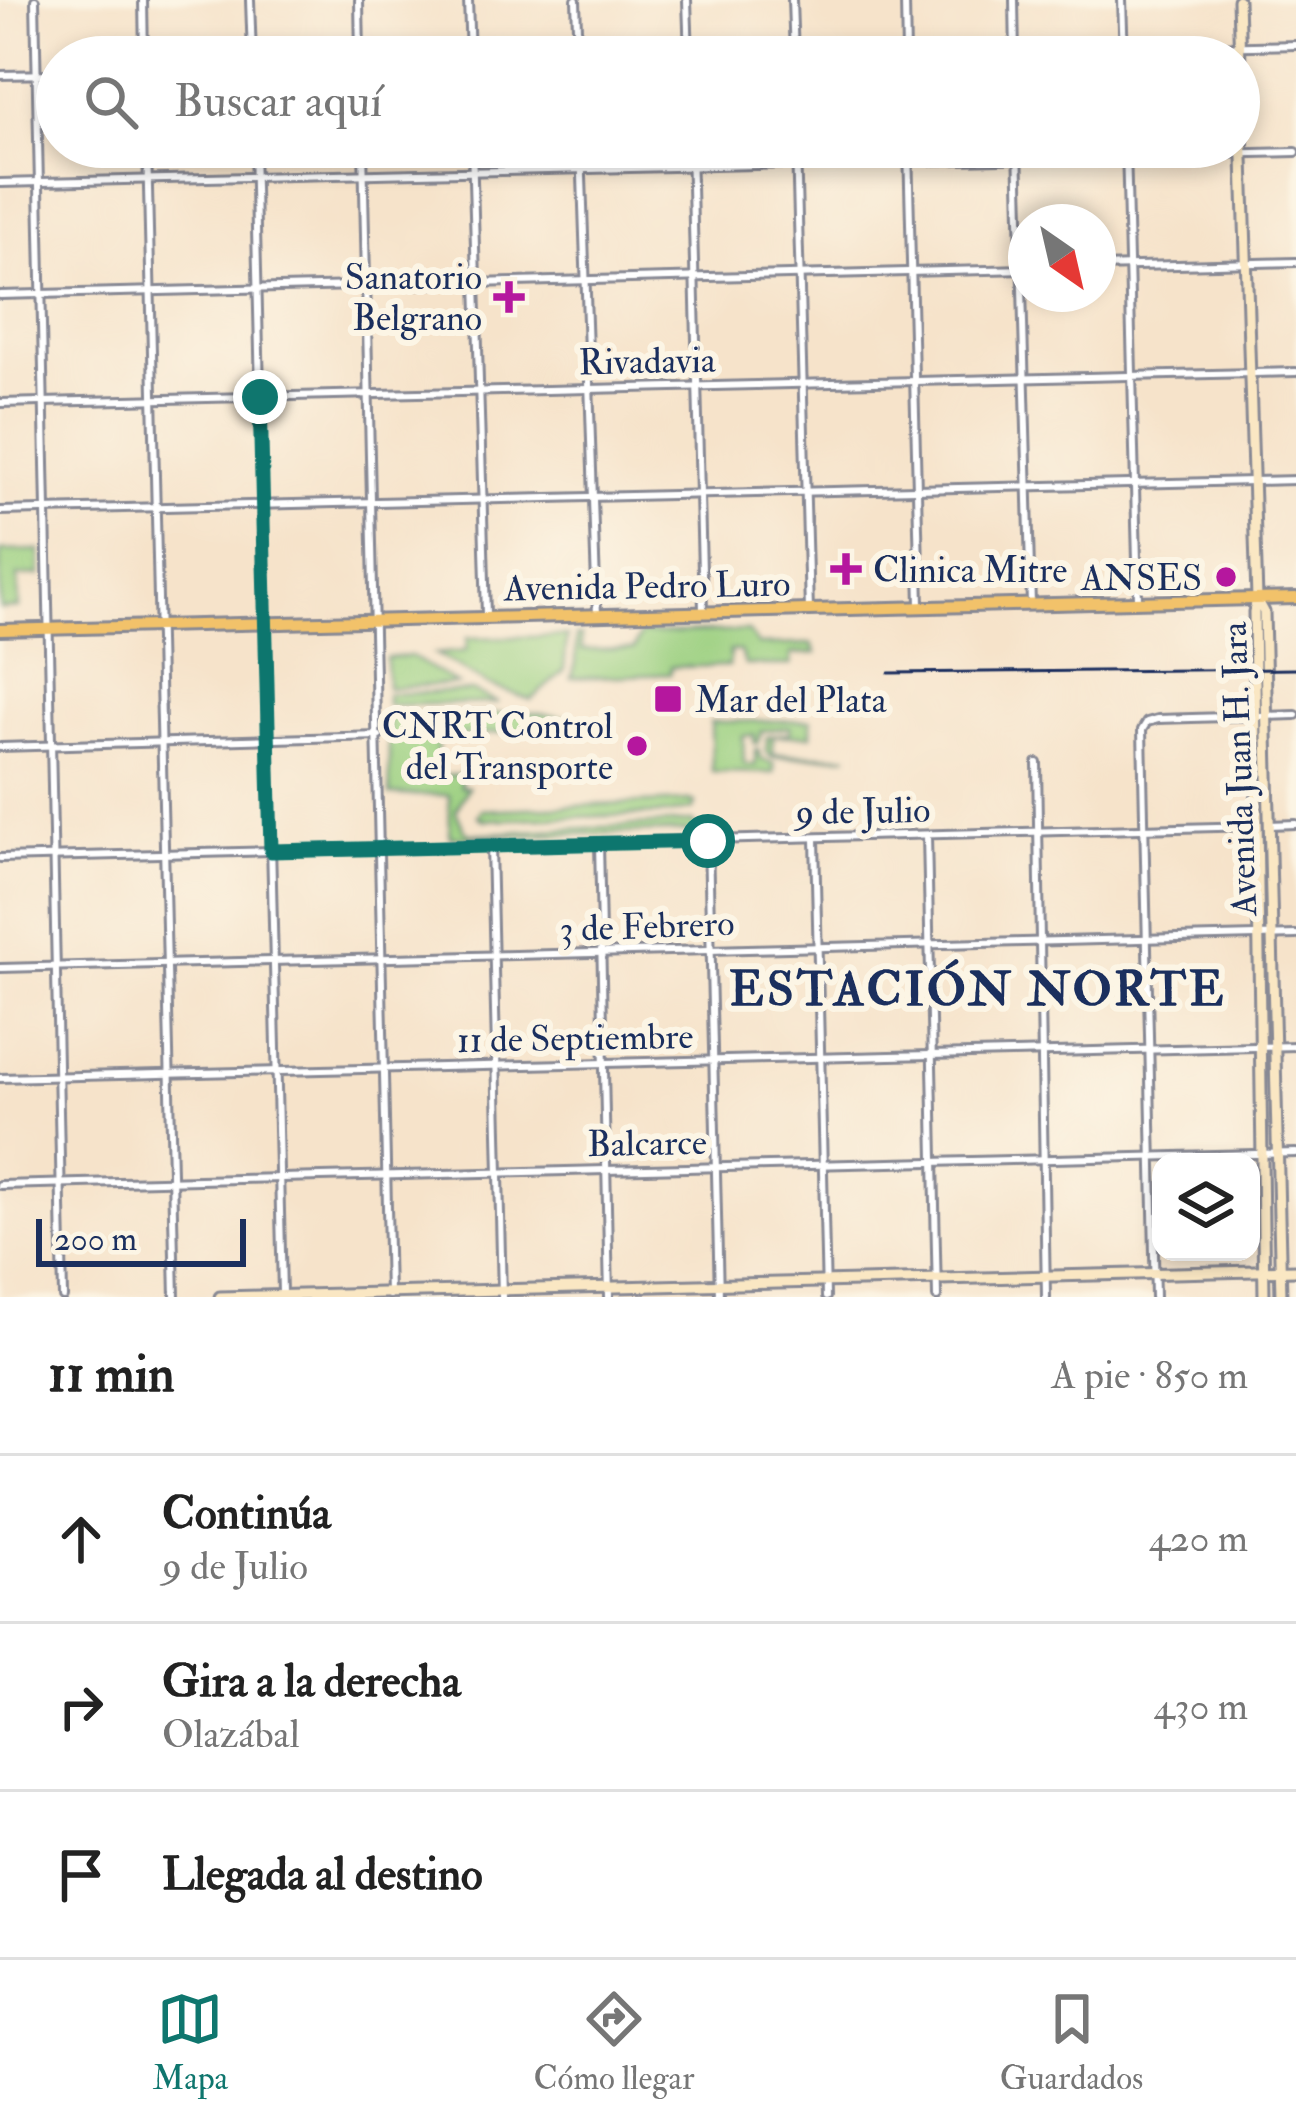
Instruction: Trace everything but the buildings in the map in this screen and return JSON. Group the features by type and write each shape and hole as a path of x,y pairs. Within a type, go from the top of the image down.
{"main road":[{"name":"Avenida Juan H. Jara","path":"1238,0 1240,36"},
{"name":"Avenida Juan H. Jara","path":"1242,168 1263,825 1272,935 1280,1297"},
{"name":"Avenida Pedro Luro","path":"0,630 1296,598"},
{"name":"Avenida Juan H. Jara","path":"1263,825 1258,935 1264,1297"},
{"path":"220,1297 719,1291 826,1282 1296,1270"}],"street":[{"path":"34,0 63,1297"},
{"path":"143,0 144,36"},
{"path":"250,0 251,36"},
{"path":"359,0 360,36"},
{"path":"468,0 469,36"},
{"path":"576,0 577,36"},
{"path":"687,0 688,36"},
{"path":"792,0 793,36"},
{"path":"905,0 906,36"},
{"path":"1014,0 1015,36"},
{"path":"1122,0 1123,36"},
{"path":"1260,45 1296,44"},
{"path":"0,75 35,74"},
{"path":"1260,153 1296,152"},
{"path":"148,168 175,1297"},
{"path":"254,168 282,1296"},
{"path":"364,168 389,1295"},
{"path":"473,168 486,619"},
{"path":"0,183 618,168"},
{"path":"691,168 703,613"},
{"path":"796,168 809,611"},
{"path":"909,168 920,608"},
{"path":"1018,168 1020,204"},
{"path":"1126,168 1138,603"},
{"path":"582,169 597,616"},
{"path":"1116,266 1296,262"},
{"path":"0,295 1008,269"},
{"path":"1024,312 1031,605"},
{"name":"Rivadavia","path":"0,403 1296,372"},
{"path":"0,511 1296,480"},
{"path":"1152,1157 1142,730 1147,722 1296,716"},
{"path":"0,747 379,736"},
{"path":"1036,764 1046,1297"},
{"name":"9 de Julio","path":"0,858 1296,824"},
{"path":"927,835 938,1297"},
{"path":"815,838 826,1297"},
{"path":"708,841 719,1291"},
{"path":"598,843 609,1292"},
{"path":"491,846 502,1293"},
{"name":"3 de Febrero","path":"0,968 1296,934"},
{"name":"11 de Septiembre","path":"0,1078 1296,1046"},
{"name":"Balcarce","path":"1262,1154 1296,1153"},
{"name":"Balcarce","path":"0,1185 1152,1157"},
{"path":"1155,1261 1155,1297"}],"green space":[{"path":"40,550 40,575 18,576 19,608 0,609 0,551"},
{"path":"748,631 758,645 812,644 816,653 791,654 791,665 745,665 740,651 730,651 729,666 571,678 576,636 581,636 582,650 634,649 640,634"},
{"path":"567,636 564,671 531,700 488,685 436,654 466,651 467,638"},
{"path":"411,656 457,684 387,688 386,658"},
{"path":"472,691 498,703 387,705 387,694"},
{"path":"533,713 575,718 576,727 437,737 438,776 461,775 461,787 468,787 456,811 464,830 472,834 692,822 701,831 450,837 449,795 390,795 388,716"},
{"path":"811,720 811,735 773,736 773,754 848,756 771,757 766,751 767,737 790,733 790,727 762,731 758,743 754,735 743,736 744,764 755,765 758,750 761,759 774,764 774,773 712,772 711,722"},
{"path":"695,803 693,809 669,814 483,820 478,816 482,810"}],"railway":[{"path":"889,673 1296,669"}],"place":[{"name":"Sanatorio Belgrano","path":"509,297"},
{"name":"Clinica Mitre","path":"846,569"},
{"name":"ANSES","path":"1226,577"},
{"name":"Mar del Plata","path":"668,699"},
{"name":"CNRT Control del Transporte","path":"637,746"}],"district":[{"name":"ESTACIÓN NORTE","path":"978,988"}],"route":[{"path":"260,397 271,851 708,841"}]}
